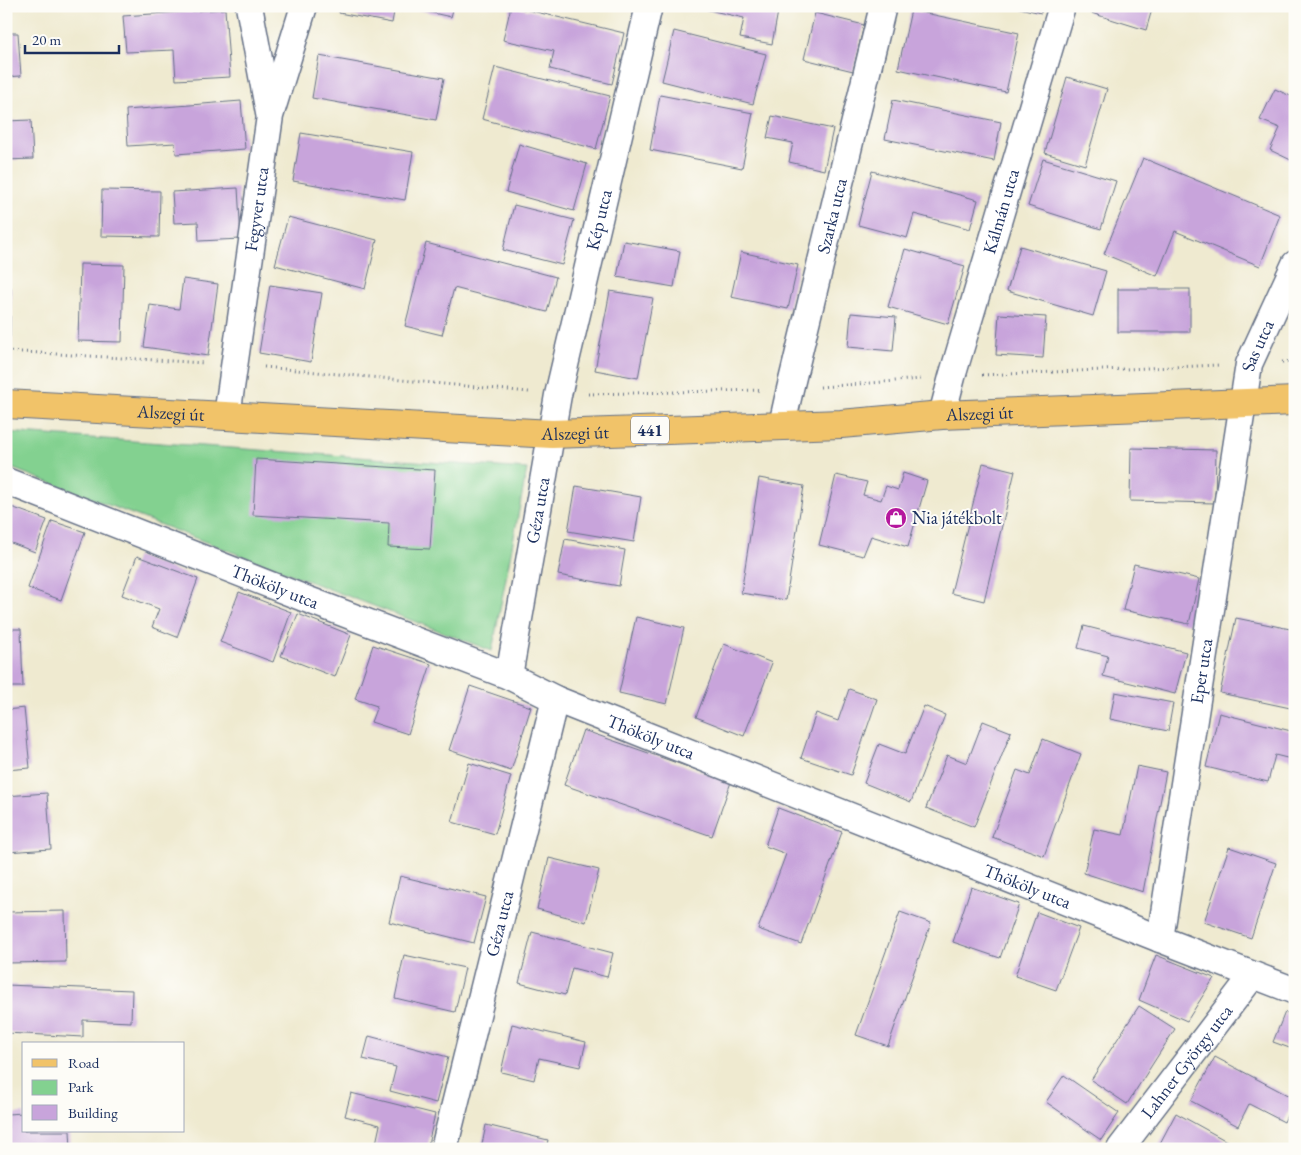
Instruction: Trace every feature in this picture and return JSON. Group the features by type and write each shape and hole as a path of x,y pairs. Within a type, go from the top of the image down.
{"main road":[{"name":"Alszegi út","path":"6,404 552,434 841,424 942,415 1295,401"}],"street":[{"path":"249,6 270,116"},
{"name":"Fegyver utca","path":"227,416 270,116 304,6"},
{"name":"Kép utca","path":"552,434 558,395 649,6"},
{"name":"Szarka utca","path":"782,425 883,6"},
{"name":"Kálmán utca","path":"942,415 1062,6"},
{"name":"Sas utca","path":"1244,403 1249,364 1295,264"},
{"name":"Eper utca","path":"1160,939 1244,403"},
{"name":"Géza utca","path":"509,676 552,434"},
{"name":"Thököly utca","path":"6,481 306,599 509,676 556,699 1295,991"},
{"name":"Géza utca","path":"444,1149 556,699"},
{"name":"Lahner György utca","path":"1120,1149 1253,975"}],"path":[{"path":"6,351 234,364 558,395 790,390 952,377 1295,361"}],"green space":[{"path":"6,432 527,469 492,651 6,466"}],"building":[{"path":"340,6 395,6 392,23 339,13"},
{"path":"401,6 454,6 451,17"},
{"path":"511,6 624,33 612,84 550,69 554,51 503,40"},
{"path":"691,6 779,6 772,44 740,38 744,18"},
{"path":"1011,6 1043,6 1041,13"},
{"path":"1090,6 1153,6 1146,30 1088,12"},
{"path":"225,9 230,77 176,80 174,50 126,52 123,16"},
{"path":"911,10 1019,33 1006,92 898,69"},
{"path":"815,13 864,25 853,71 804,59"},
{"path":"674,31 766,54 753,104 662,81"},
{"path":"6,33 18,33 21,76 6,77"},
{"path":"319,56 444,78 436,120 312,98"},
{"path":"495,67 610,96 596,149 482,119"},
{"path":"1067,77 1107,89 1085,165 1045,153"},
{"path":"1275,89 1295,98 1295,162 1270,150 1280,128 1260,120"},
{"path":"660,95 753,113 742,168 650,150"},
{"path":"893,100 1001,122 994,161 885,139"},
{"path":"241,101 245,149 176,154 175,143 128,146 126,110"},
{"path":"772,116 833,129 824,170 789,162 793,143 767,138"},
{"path":"31,120 33,159 6,160 6,121"},
{"path":"301,133 413,152 405,200 293,181"},
{"path":"519,144 587,164 574,211 506,192"},
{"path":"1143,158 1280,215 1260,266 1175,231 1157,276 1104,254"},
{"path":"1043,159 1116,181 1101,229 1028,206"},
{"path":"872,171 978,200 970,229 914,214 907,238 858,225"},
{"path":"238,188 241,239 199,241 198,222 174,223 172,192"},
{"path":"102,190 160,191 159,237 101,236"},
{"path":"514,205 574,220 562,265 503,250"},
{"path":"288,217 377,240 365,289 275,265"},
{"path":"624,241 680,251 674,287 617,277"},
{"path":"426,243 556,277 547,312 454,288 442,335 405,326"},
{"path":"1020,246 1106,271 1093,316 1007,291"},
{"path":"905,249 965,266 948,324 888,307"},
{"path":"741,252 798,265 788,309 731,297"},
{"path":"80,264 124,265 122,342 78,341"},
{"path":"183,279 218,284 208,356 144,347 150,305 179,309"},
{"path":"270,285 322,293 311,362 259,353"},
{"path":"6,288 11,288 10,337 6,337"},
{"path":"1118,289 1190,289 1190,332 1118,332"},
{"path":"610,291 653,298 638,378 595,370"},
{"path":"851,313 896,317 893,351 848,347"},
{"path":"999,314 1046,317 1043,358 996,355"},
{"path":"1131,448 1216,450 1215,503 1130,501"},
{"path":"256,459 435,470 430,549 388,547 389,523 253,515"},
{"path":"983,463 1015,471 984,601 951,593"},
{"path":"903,473 927,481 908,547 871,536 863,556 819,545 836,475 867,482 863,495 881,500 886,486 898,490"},
{"path":"759,478 804,486 786,600 741,593"},
{"path":"576,486 641,497 634,542 568,531"},
{"path":"6,505 47,520 35,552 6,541"},
{"path":"52,521 85,532 61,600 28,588"},
{"path":"565,539 625,550 619,586 558,575"},
{"path":"137,556 198,579 177,637 152,627 159,609 122,595"},
{"path":"1134,564 1199,579 1189,624 1123,610"},
{"path":"239,592 291,612 273,662 220,642"},
{"path":"298,614 351,635 335,677 281,656"},
{"path":"636,617 684,628 667,704 619,693"},
{"path":"1236,618 1295,630 1295,709 1220,693"},
{"path":"1084,626 1186,652 1175,694 1103,676 1108,656 1078,648"},
{"path":"6,629 21,629 23,687 6,687"},
{"path":"724,644 772,663 744,736 696,717"},
{"path":"373,645 431,664 408,734 371,722 377,706 355,699"},
{"path":"470,686 531,707 511,771 449,750"},
{"path":"849,689 877,699 851,775 801,758 816,713 838,721"},
{"path":"1115,692 1173,703 1168,731 1110,719"},
{"path":"924,706 945,715 911,802 864,783 879,744 905,754"},
{"path":"24,708 30,768 6,770 6,710"},
{"path":"1219,713 1295,732 1295,760 1275,755 1268,782 1206,767"},
{"path":"983,721 1011,732 974,827 926,808 947,755 967,763"},
{"path":"583,730 731,782 712,836 564,785"},
{"path":"1043,739 1081,754 1044,856 992,837 1017,770 1030,775"},
{"path":"469,763 511,776 495,834 452,822"},
{"path":"1137,766 1166,772 1143,892 1084,873 1094,829 1123,835"},
{"path":"47,793 51,849 6,852 6,796"},
{"path":"778,808 842,832 801,944 758,929 786,854 765,846"},
{"path":"1229,847 1276,863 1251,938 1204,922"},
{"path":"549,858 599,870 586,922 537,909"},
{"path":"400,876 486,897 474,943 389,922"},
{"path":"971,887 1019,904 1000,958 953,942"},
{"path":"65,911 66,962 6,963 6,912"},
{"path":"900,912 931,923 888,1046 856,1035"},
{"path":"1037,912 1079,928 1056,990 1015,976"},
{"path":"532,932 613,953 607,977 572,968 565,995 519,983"},
{"path":"404,955 465,968 455,1012 395,998"},
{"path":"1156,955 1214,978 1187,1021 1139,1000"},
{"path":"6,985 132,990 131,1022 83,1020 83,1037 6,1033"},
{"path":"1139,1006 1175,1029 1127,1104 1091,1080"},
{"path":"1285,1012 1295,1016 1295,1050 1273,1042"},
{"path":"512,1024 586,1042 580,1067 539,1058 534,1080 501,1072"},
{"path":"369,1036 448,1057 436,1103 390,1091 396,1067 363,1059"},
{"path":"1215,1057 1295,1099 1284,1122 1249,1104 1238,1126 1191,1101"},
{"path":"1064,1075 1119,1113 1101,1140 1046,1102"},
{"path":"351,1093 435,1114 427,1149 375,1148 380,1125 345,1116"},
{"path":"22,1113 22,1132 70,1132 71,1149 9,1149 7,1114"},
{"path":"1176,1113 1241,1149 1157,1149"},
{"path":"486,1125 548,1140 546,1149 481,1149"}],"place":[{"name":"Nia játékbolt","path":"896,518"}]}
